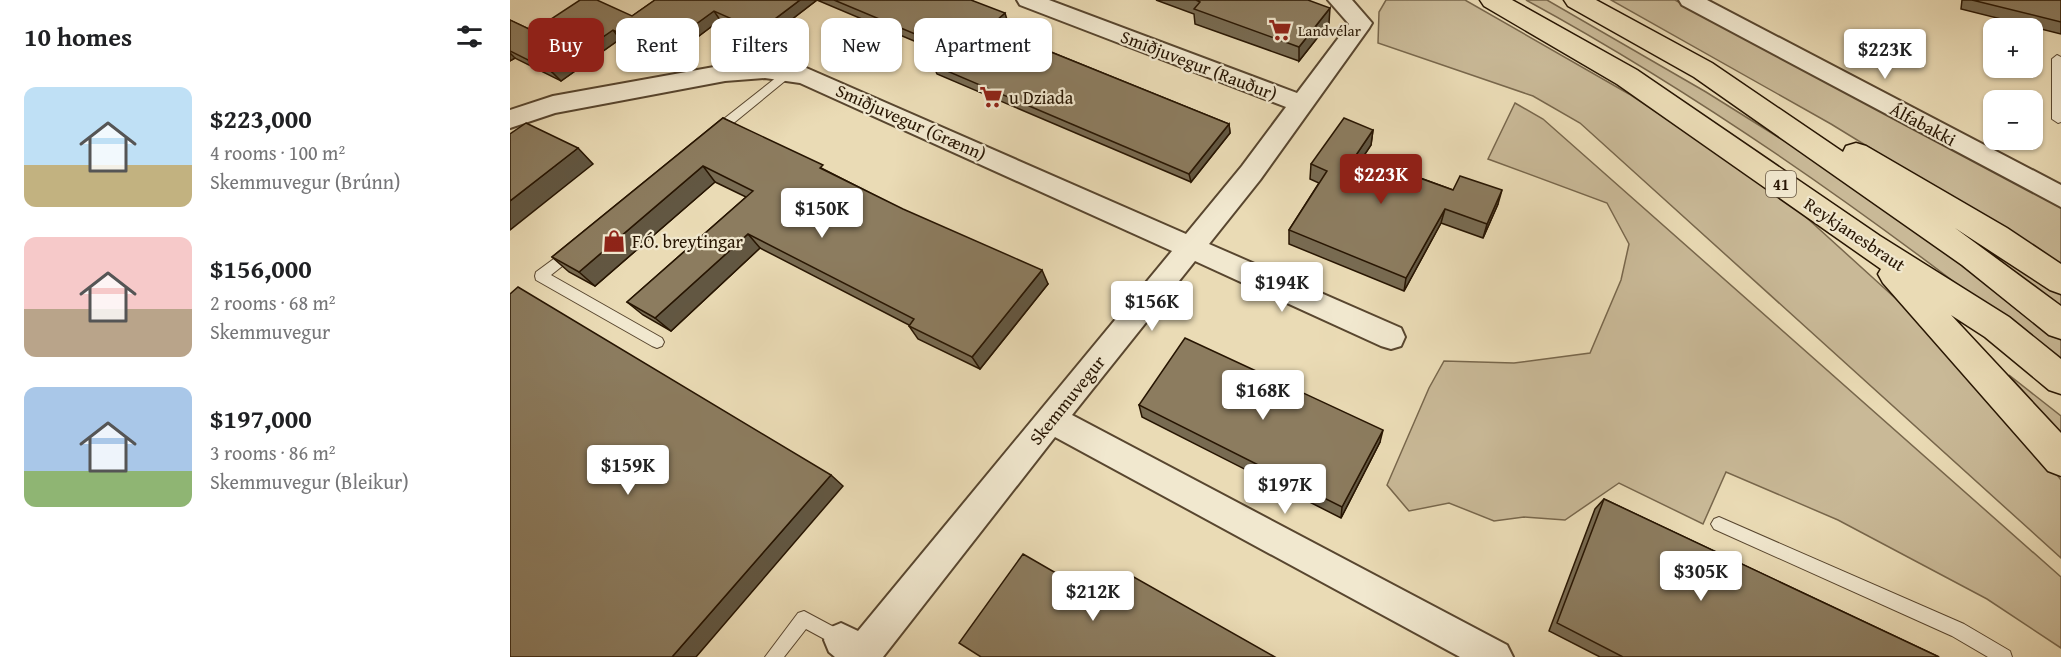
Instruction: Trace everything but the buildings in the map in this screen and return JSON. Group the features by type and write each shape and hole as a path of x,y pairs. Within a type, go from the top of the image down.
{"highway":[{"name":"Reykjanesbraut","path":"1493,0 1627,77 1869,245 1997,327 2061,379"},
{"path":"1577,0 1897,176 1996,237 2061,281"},
{"path":"1703,70 1973,256 2061,325"},
{"path":"1869,245 1938,325 2061,459"}],"street":[{"name":"Smiðjuvegur (Rauður)","path":"1028,0 1302,104"},
{"name":"Skemmuvegur","path":"857,652 1192,247 1302,104 1361,23 1339,0"},
{"name":"Álfabakki","path":"1690,0 2061,197"},
{"name":"Smiðjuvegur (Grænn)","path":"510,119 572,101 725,73 765,70 804,75 1391,337"},
{"path":"1051,418 1495,657"}],"lane":[{"path":"2057,59 2058,119"},
{"path":"705,140 787,73"},
{"path":"577,246 541,276 657,342"},
{"path":"1719,524 1958,630 2004,657"},
{"path":"773,657 804,619 857,652"}],"shaded area":[{"path":"1386,0 1465,0 1629,94 1786,199 1915,316 2044,458 2061,480 2061,558 1580,123 1533,96 1378,43 1379,12"},
{"path":"1526,0 1547,0 1706,92 1794,147 1913,227 2061,339 2061,363 1895,237 1792,165 1635,63"},
{"path":"1611,0 1675,0 2056,205 2061,208 2061,265 1831,124"},
{"path":"1515,103 1543,119 2061,577 2061,648 1987,599 1838,520 1726,472 1703,524 1619,483 1565,520 1524,517 1494,521 1449,503 1409,511 1387,485 1429,388 1444,361 1514,363 1590,353 1621,280 1629,244 1607,203 1488,159"},
{"path":"1984,240 2061,294 2061,312 1977,247"},
{"path":"2009,375 2061,416 2061,435"}],"place":[{"name":"Landvélar","path":"1280,30"},
{"name":"u Dziada","path":"991,97"},
{"name":"F.Ó. breytingar","path":"614,241"}]}
